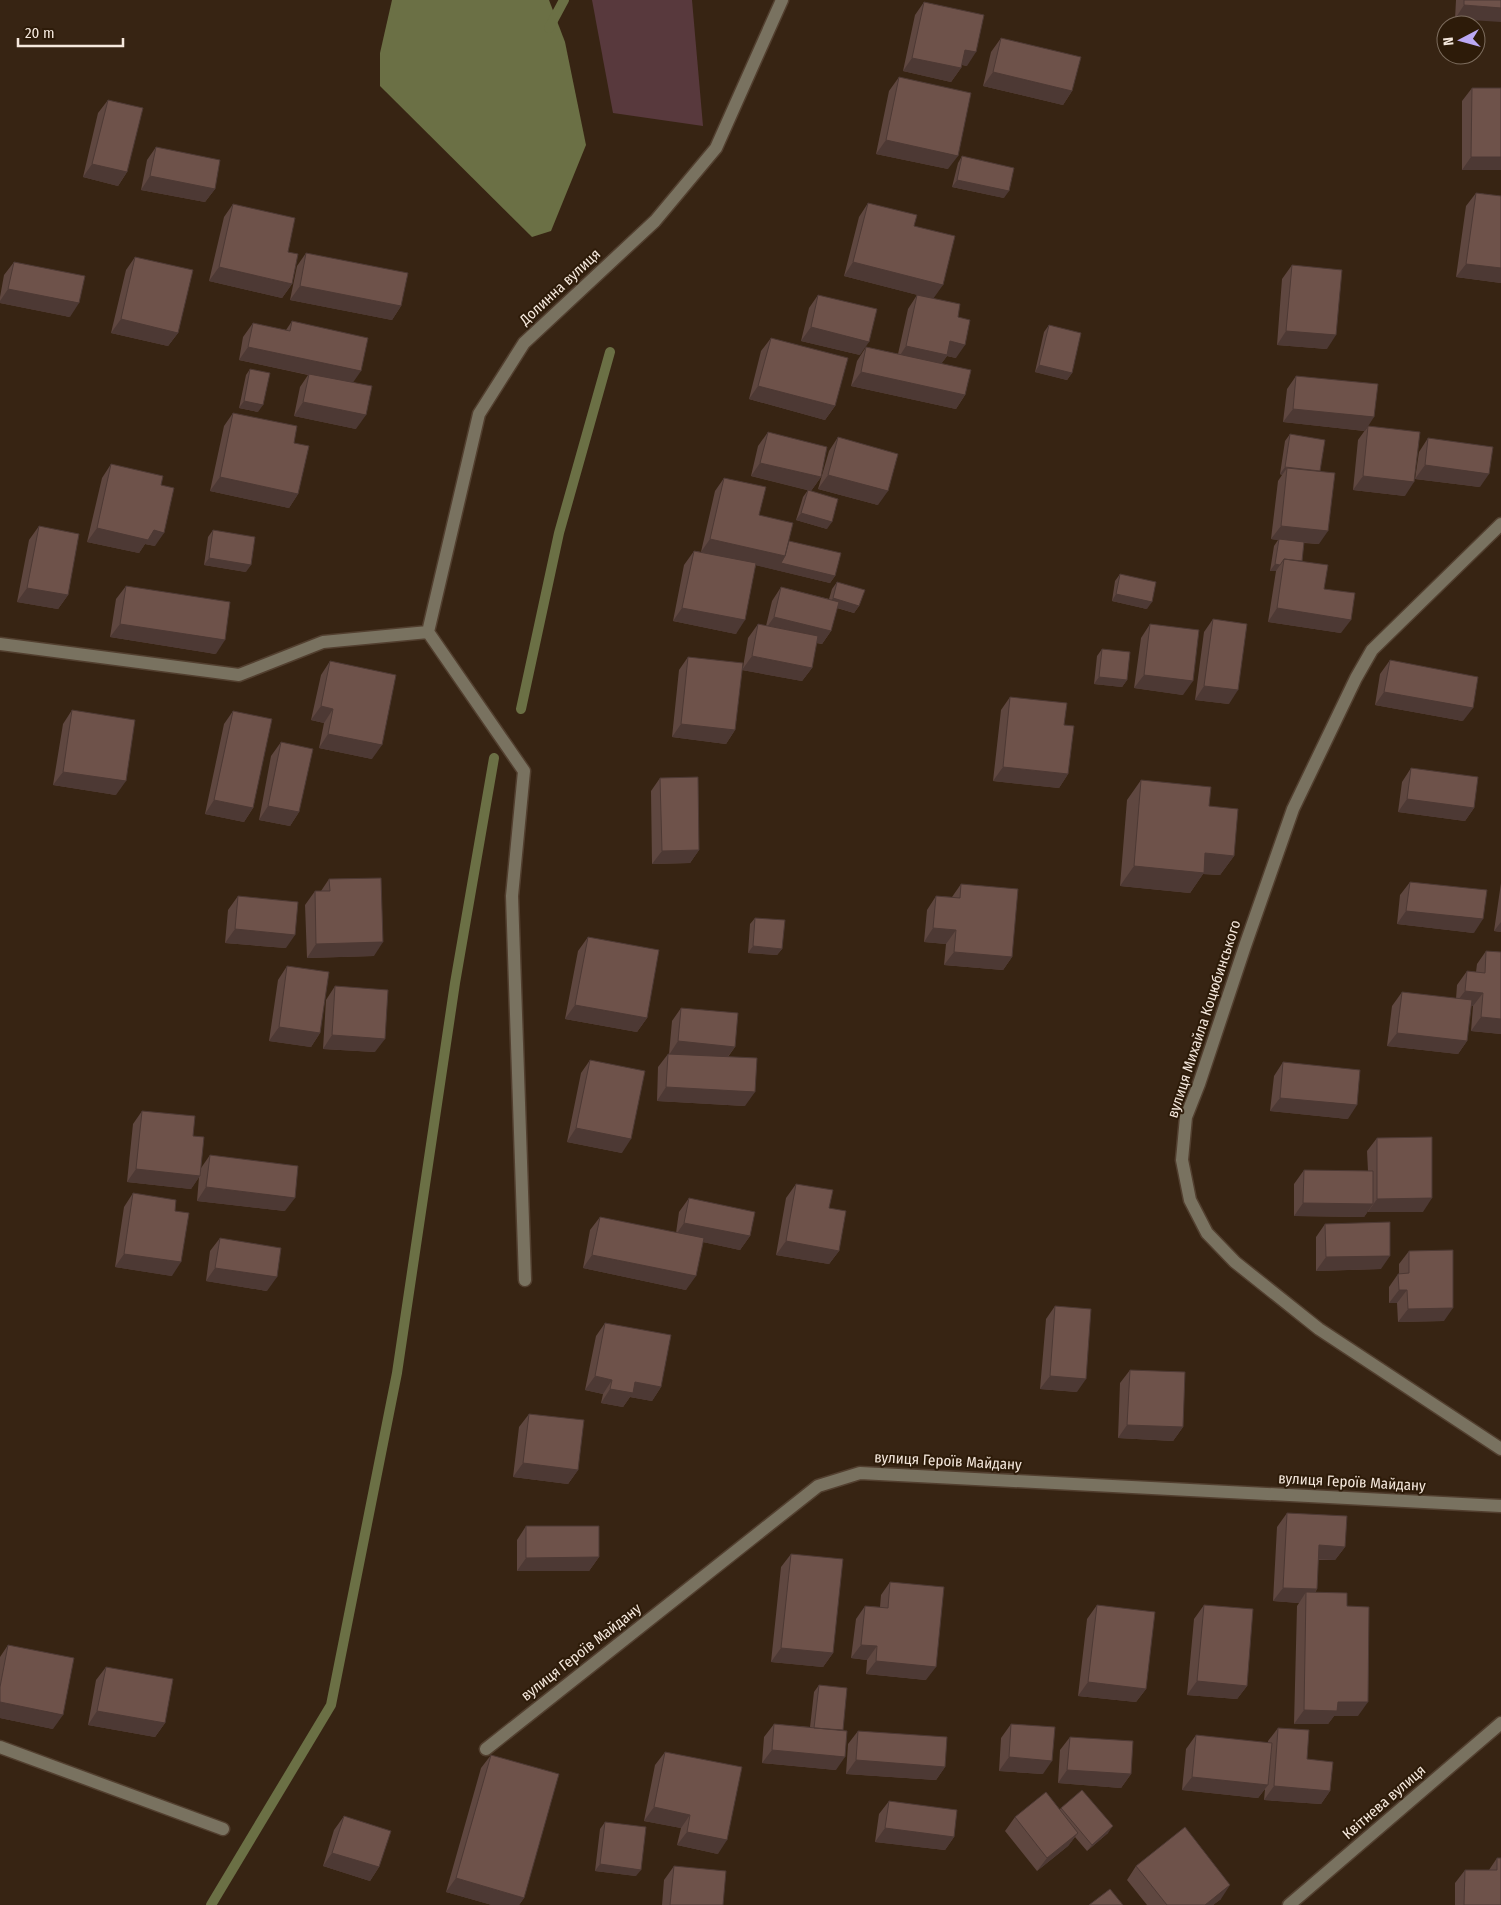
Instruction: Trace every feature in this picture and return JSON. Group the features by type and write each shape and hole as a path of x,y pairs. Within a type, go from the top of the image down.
{"street":[{"name":"Долинна вулиця","path":"428,632 479,414 524,343 655,220 716,148 782,0"},
{"name":"вулиця Михайла Коцюбинського","path":"1501,524 1372,650 1356,678 1293,809 1186,1117 1182,1160 1190,1200 1207,1233 1235,1262 1319,1329 1501,1449"},
{"path":"0,644 240,675 323,642 428,632 524,771 512,896 524,1280"},
{"name":"вулиця Героїв Майдану","path":"486,1749 818,1486 860,1473 1501,1506"},
{"name":"Квітнева вулиця","path":"1289,1905 1501,1723"},
{"path":"0,1746 223,1829"}],"shaded area":[{"path":"392,0 549,0 565,42 586,145 551,231 532,237 380,86 380,53"},
{"path":"592,0 692,0 703,126 613,113"}],"building":[{"path":"1464,0 1501,0 1501,8 1464,5"},
{"path":"924,2 984,15 976,52 965,50 961,68 912,58"},
{"path":"1001,38 1081,57 1072,91 993,72"},
{"path":"899,77 971,93 958,156 886,140"},
{"path":"1472,88 1501,88 1501,157 1471,157"},
{"path":"108,100 143,108 127,172 92,164"},
{"path":"156,147 220,160 215,189 150,176"},
{"path":"962,156 1014,168 1009,191 957,180"},
{"path":"1476,193 1501,196 1501,268 1466,264"},
{"path":"868,203 917,215 914,226 955,236 943,285 853,262"},
{"path":"233,204 295,218 288,252 298,254 292,284 219,267"},
{"path":"306,253 408,273 401,306 300,286"},
{"path":"135,257 193,270 178,333 121,319"},
{"path":"14,262 85,276 79,303 8,289"},
{"path":"1292,265 1342,270 1336,335 1286,331"},
{"path":"818,295 877,309 869,342 811,327"},
{"path":"917,295 960,304 958,317 970,320 965,345 950,341 947,355 906,346"},
{"path":"292,321 368,338 361,371 248,347 253,323 290,331"},
{"path":"1049,325 1081,333 1072,373 1039,365"},
{"path":"771,338 848,358 835,406 758,386"},
{"path":"866,347 971,370 965,395 861,372"},
{"path":"250,369 270,373 263,405 244,401"},
{"path":"309,374 372,386 366,415 303,402"},
{"path":"1296,376 1378,384 1374,417 1293,409"},
{"path":"233,413 297,426 294,443 309,446 298,494 220,477"},
{"path":"1368,426 1420,432 1414,482 1363,476"},
{"path":"768,432 827,447 821,477 760,463"},
{"path":"1290,434 1325,440 1320,471 1285,467"},
{"path":"838,437 898,454 888,491 828,475"},
{"path":"1428,438 1493,447 1489,474 1425,465"},
{"path":"111,464 163,476 161,485 174,488 164,533 154,530 148,540 97,528"},
{"path":"1287,468 1335,473 1328,531 1281,526"},
{"path":"724,478 766,487 759,515 793,523 785,556 710,539"},
{"path":"808,490 838,499 832,522 801,513"},
{"path":"39,526 79,534 68,595 27,588"},
{"path":"213,530 255,537 251,565 209,558"},
{"path":"1279,539 1304,542 1302,561 1284,559 1280,565 1275,564"},
{"path":"789,541 841,553 835,576 781,563"},
{"path":"694,551 756,563 745,620 682,608"},
{"path":"1284,559 1328,565 1324,589 1355,593 1351,620 1277,608"},
{"path":"1120,574 1156,582 1152,602 1116,594"},
{"path":"837,582 865,590 859,606 833,598"},
{"path":"126,586 230,602 225,640 120,624"},
{"path":"781,587 839,602 831,631 774,617"},
{"path":"1213,619 1247,624 1238,690 1204,686"},
{"path":"758,624 818,636 812,668 752,656"},
{"path":"1150,624 1199,630 1193,681 1144,675"},
{"path":"1102,649 1130,652 1127,680 1099,677"},
{"path":"688,657 743,663 735,730 681,724"},
{"path":"1390,660 1478,677 1473,708 1384,692"},
{"path":"330,661 396,675 382,745 328,734 333,709 321,706"},
{"path":"1010,697 1067,703 1064,725 1074,726 1068,774 1003,767"},
{"path":"72,710 135,720 126,781 63,772"},
{"path":"233,711 272,719 253,808 214,800"},
{"path":"281,742 313,749 299,812 268,806"},
{"path":"1411,768 1478,777 1474,808 1407,799"},
{"path":"698,777 699,850 662,851 660,778"},
{"path":"1141,780 1211,787 1209,806 1238,809 1234,856 1205,853 1204,873 1134,866"},
{"path":"381,878 383,942 316,944 315,891 330,891 329,879"},
{"path":"1410,882 1487,890 1483,919 1406,911"},
{"path":"961,884 1018,889 1012,957 954,952 956,930 933,928 936,896 960,898"},
{"path":"238,896 298,902 295,935 235,929"},
{"path":"755,918 785,920 782,949 753,946"},
{"path":"588,937 659,950 647,1018 575,1005"},
{"path":"1486,951 1501,952 1501,1019 1481,1017 1483,993 1465,991 1467,971 1485,973"},
{"path":"287,966 329,972 320,1033 279,1027"},
{"path":"335,986 388,990 385,1039 332,1035"},
{"path":"1402,992 1472,1000 1467,1041 1397,1033"},
{"path":"681,1008 738,1013 735,1047 678,1041"},
{"path":"668,1054 757,1058 755,1092 666,1087"},
{"path":"590,1060 645,1071 631,1139 576,1128"},
{"path":"1283,1062 1360,1070 1357,1105 1280,1098"},
{"path":"142,1111 195,1116 193,1136 204,1137 200,1176 136,1169"},
{"path":"1432,1137 1432,1198 1377,1199 1377,1138"},
{"path":"210,1155 298,1166 295,1198 206,1187"},
{"path":"1304,1170 1373,1171 1373,1204 1303,1203"},
{"path":"796,1184 833,1190 829,1208 846,1211 839,1251 786,1241"},
{"path":"133,1193 176,1200 175,1211 189,1213 181,1262 124,1254"},
{"path":"689,1198 755,1212 750,1236 684,1223"},
{"path":"600,1217 704,1238 696,1276 592,1255"},
{"path":"1390,1222 1390,1256 1326,1257 1325,1224"},
{"path":"220,1238 281,1248 277,1277 215,1268"},
{"path":"1453,1250 1453,1308 1408,1309 1407,1290 1399,1290 1398,1274 1409,1273 1409,1251"},
{"path":"1055,1306 1091,1309 1086,1379 1050,1376"},
{"path":"605,1323 671,1335 661,1387 635,1382 633,1393 610,1389 612,1380 595,1376"},
{"path":"1130,1370 1185,1372 1183,1427 1127,1425"},
{"path":"529,1414 584,1420 578,1470 523,1463"},
{"path":"1287,1513 1347,1516 1345,1547 1319,1545 1317,1589 1283,1588"},
{"path":"526,1526 599,1526 599,1557 526,1558"},
{"path":"791,1554 843,1559 833,1653 781,1648"},
{"path":"890,1582 944,1587 936,1667 876,1661 877,1646 861,1645 865,1606 888,1608"},
{"path":"1306,1592 1347,1593 1347,1606 1369,1607 1368,1702 1338,1702 1337,1711 1304,1710"},
{"path":"1097,1605 1155,1612 1146,1689 1088,1682"},
{"path":"1204,1605 1253,1609 1247,1686 1197,1681"},
{"path":"8,1645 74,1658 63,1715 0,1702 0,1687"},
{"path":"106,1667 173,1679 165,1723 97,1711"},
{"path":"819,1685 847,1688 843,1730 814,1728"},
{"path":"774,1724 847,1731 845,1757 772,1750"},
{"path":"1011,1724 1055,1727 1052,1761 1009,1757"},
{"path":"1278,1728 1309,1730 1307,1759 1333,1762 1330,1791 1274,1786"},
{"path":"858,1731 947,1737 945,1767 856,1760"},
{"path":"1196,1735 1272,1743 1268,1785 1192,1777"},
{"path":"1070,1737 1133,1741 1131,1774 1067,1770"},
{"path":"665,1752 742,1767 727,1840 687,1832 690,1815 654,1807"},
{"path":"491,1755 559,1774 524,1898 456,1878"},
{"path":"1082,1790 1113,1826 1092,1845 1061,1808"},
{"path":"1046,1792 1078,1833 1047,1858 1015,1817"},
{"path":"889,1801 957,1810 954,1837 885,1828"},
{"path":"344,1816 391,1831 379,1867 332,1853"},
{"path":"605,1822 646,1827 641,1870 600,1864"},
{"path":"1185,1827 1230,1885 1205,1905 1167,1905 1136,1866"},
{"path":"1497,1858 1501,1858 1501,1905 1464,1905 1465,1870 1497,1870"},
{"path":"674,1866 726,1871 723,1905 670,1905"},
{"path":"1110,1889 1123,1905 1089,1905"}],"waterway":[{"path":"549,28 564,0"},
{"path":"521,709 559,533 610,352"},
{"path":"211,1905 331,1705 397,1373 455,983 494,758"}]}
